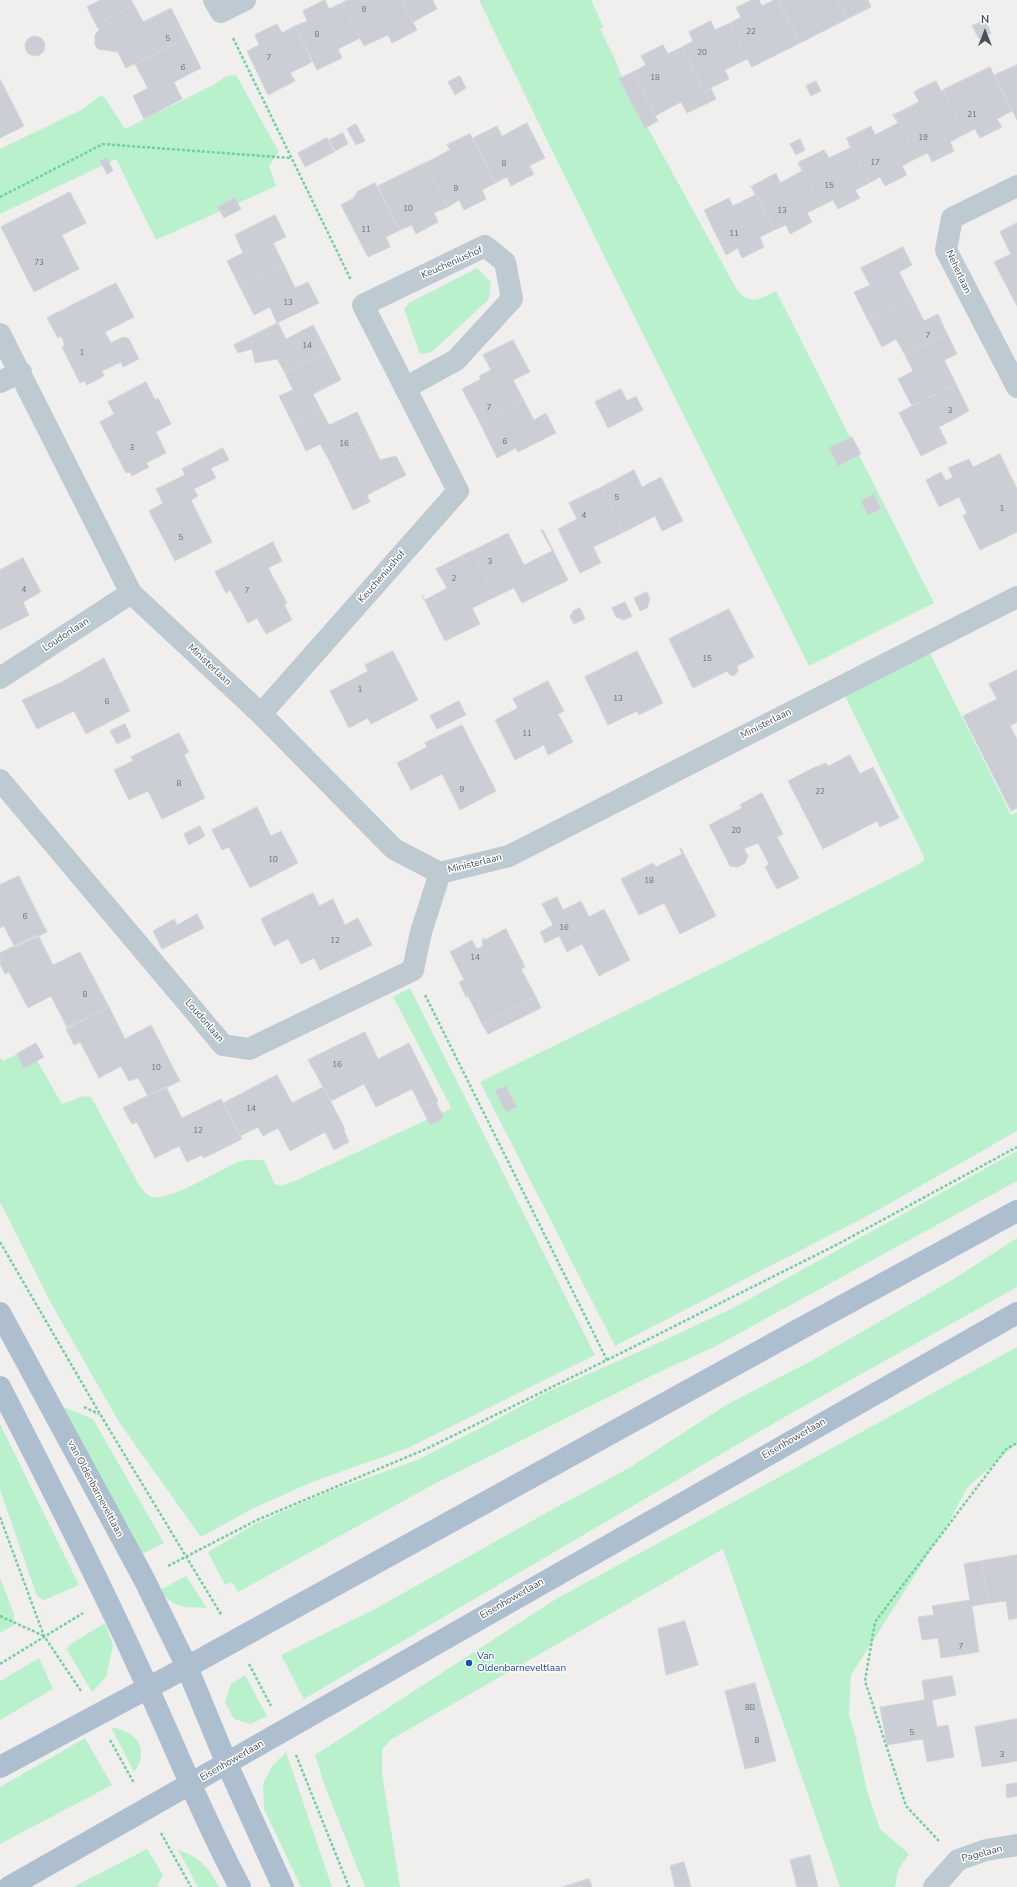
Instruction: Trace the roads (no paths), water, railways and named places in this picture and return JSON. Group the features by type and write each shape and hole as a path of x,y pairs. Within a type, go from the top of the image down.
{"main road":[{"path":"0,1767 187,1667 1017,1211"},
{"name":"van Oldenbarneveltlaan","path":"0,1313 144,1579 187,1667 227,1764 283,1887"},
{"name":"Eisenhowerlaan","path":"9,1887 147,1807 227,1764 432,1645 1017,1313"},
{"path":"0,1387 107,1599 148,1687 189,1785 216,1843 240,1887"}],"street":[{"path":"218,6 246,0"},
{"name":"Neherlaan","path":"1017,186 952,218 946,250 1017,387"},
{"name":"Keucheniushof","path":"261,714 458,491 405,388 363,305 485,246 505,262 512,299 456,360 405,388"},
{"name":"Ministerlaan","path":"0,334 131,593 261,714 394,849 440,872 509,856 1017,597"},
{"path":"0,382 20,372"},
{"name":"Loudonlaan","path":"0,678 131,593"},
{"name":"Loudonlaan","path":"0,780 223,1045 249,1049 413,970 421,932 440,872"},
{"name":"Pagelaan","path":"934,1887 958,1860 986,1850 1017,1845"}],"place":[{"name":"Van Oldenbarneveltlaan","path":"469,1663"}]}
